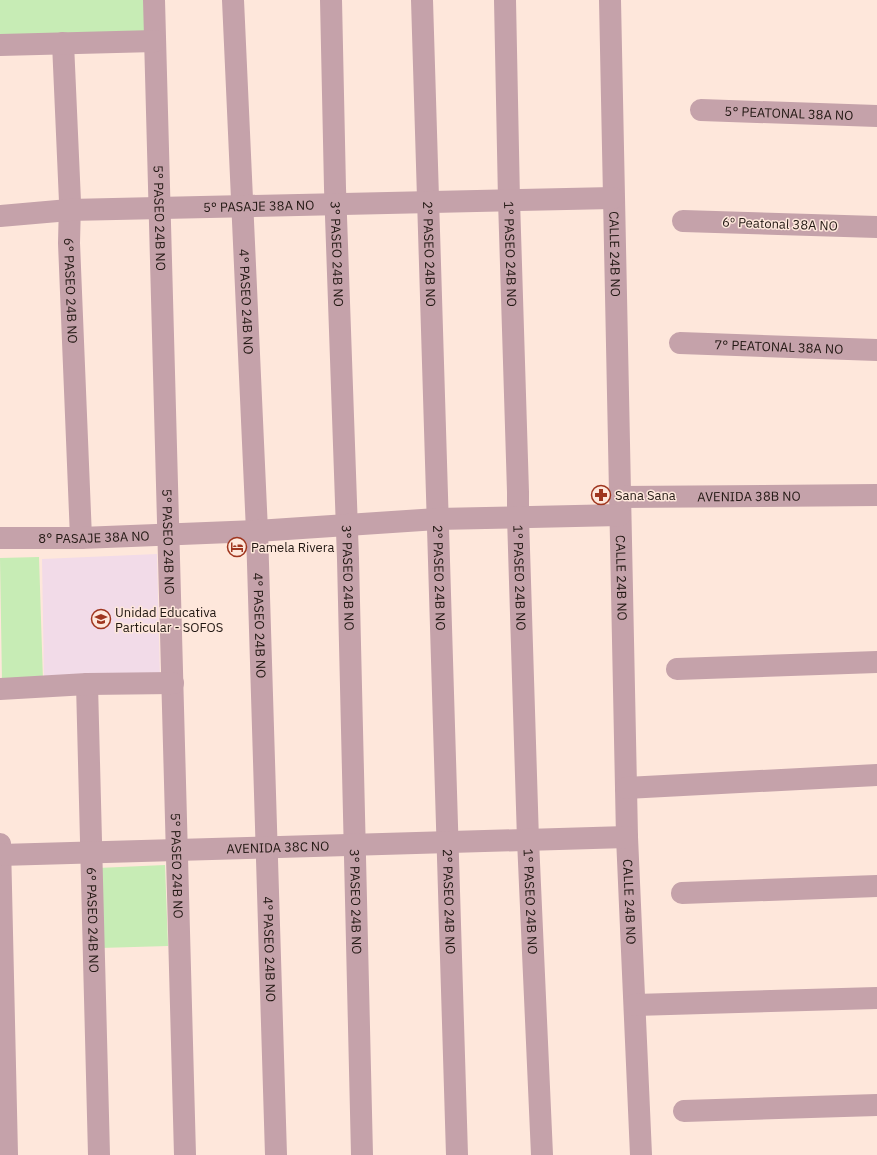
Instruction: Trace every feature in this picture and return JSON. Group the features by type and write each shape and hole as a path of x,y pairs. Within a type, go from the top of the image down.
{"street":[{"name":"5° PASEO 24B NO","path":"154,0 185,1155"},
{"name":"4° PASEO 24B NO","path":"233,0 257,531 276,1155"},
{"name":"3° PASEO 24B NO","path":"331,0 362,1155"},
{"name":"2° PASEO 24B NO","path":"422,0 457,1155"},
{"name":"1° PASEO 24B NO","path":"505,0 509,200 528,840 542,1155"},
{"name":"CALLE 24B NO","path":"610,0 627,837 641,1155"},
{"path":"0,44 155,41"},
{"name":"6° PASEO 24B NO","path":"63,43 69,244 81,538"},
{"name":"5° PEATONAL 38A NO","path":"701,110 877,116"},
{"name":"5° PASAJE 38A NO","path":"0,216 69,210 613,198"},
{"name":"6º Peatonal 38A NO","path":"683,221 877,227"},
{"name":"7° PEATONAL 38A NO","path":"680,343 877,350"},
{"name":"AVENIDA 38B NO","path":"620,506 877,495"},
{"name":"8° PASAJE 38A NO","path":"0,538 81,538 257,531 437,519 518,517 620,506"},
{"path":"677,669 877,662"},
{"path":"0,689 87,684 173,683"},
{"name":"6° PASEO 24B NO","path":"87,684 99,1155"},
{"path":"626,788 877,775"},
{"name":"AVENIDA 38C NO","path":"0,855 627,837"},
{"path":"0,844 7,1155"},
{"path":"682,893 877,886"},
{"path":"634,1005 877,998"},
{"path":"684,1111 877,1105"}],"shaded area":[{"name":"Unidad Educativa Particular - SOFOS","path":"157,554 160,679 44,681 42,559"}],"green space":[{"path":"0,0 144,0 146,33 0,35"},
{"path":"39,557 43,681 2,682 0,558"},
{"path":"165,865 168,946 100,948 98,868"}],"place":[{"name":"Sana Sana","path":"601,495"},
{"name":"Pamela Rivera","path":"237,547"},
{"name":"Unidad Educativa Particular - SOFOS","path":"101,619"}]}
